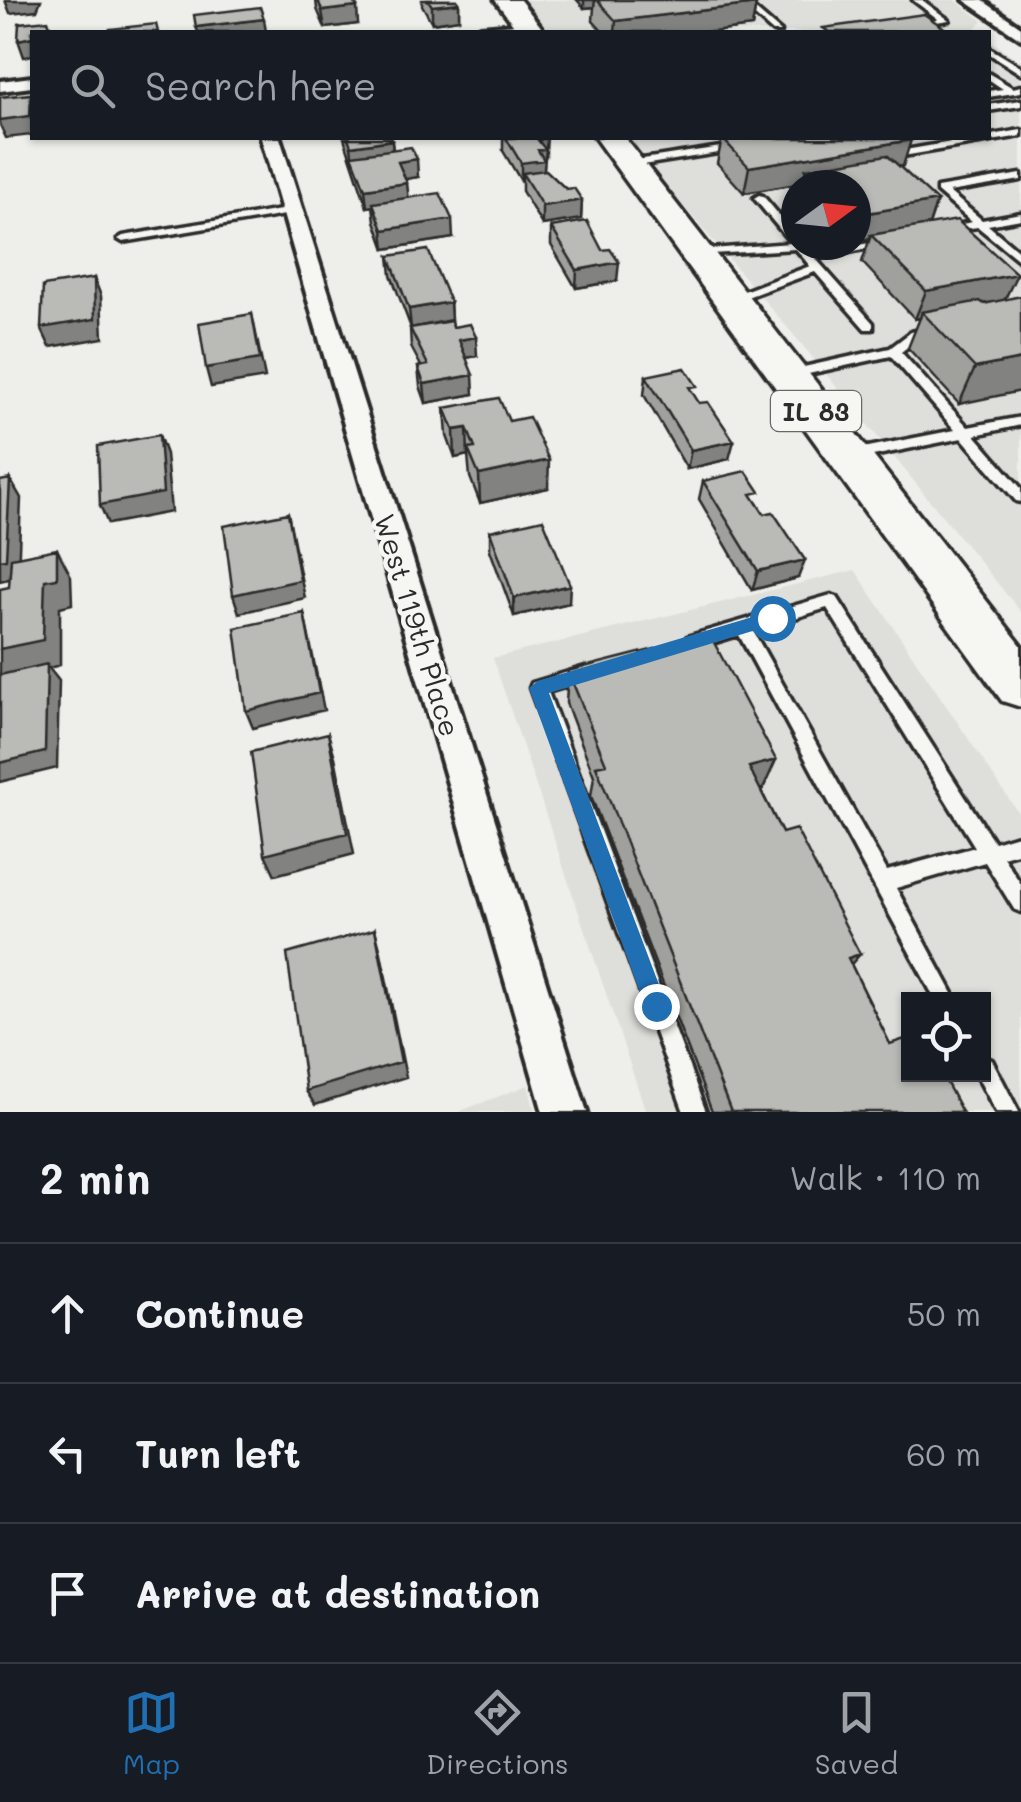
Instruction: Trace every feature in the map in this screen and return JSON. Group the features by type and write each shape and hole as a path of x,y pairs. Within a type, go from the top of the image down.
{"main road":[{"path":"507,0 530,30"},
{"name":"IL 83","path":"620,151 1021,685"}],"street":[{"path":"972,0 1021,34"},
{"path":"0,86 30,82"},
{"name":"West 119th Place","path":"271,140 565,1112"}],"lane":[{"path":"746,0 740,1 774,30"},
{"path":"907,25 945,20 917,0"},
{"path":"991,51 1021,72"},
{"path":"991,77 1016,90"},
{"path":"991,94 1016,90"},
{"path":"991,108 1021,103"},
{"path":"991,138 1021,133"},
{"path":"888,140 902,153 979,140"},
{"path":"620,151 761,143"},
{"path":"1021,177 940,190 1021,260"},
{"path":"759,198 781,224"},
{"path":"123,238 292,211"},
{"path":"922,235 1021,216"},
{"path":"871,244 904,238"},
{"path":"697,253 781,246"},
{"path":"812,260 869,326"},
{"path":"732,299 818,267"},
{"path":"788,374 894,351 915,334 950,328"},
{"path":"894,351 1021,497"},
{"path":"850,456 1021,421"},
{"path":"668,650 831,601 1021,902"},
{"path":"743,627 942,992"},
{"path":"612,666 538,688 696,1112"},
{"path":"882,882 1021,843"},
{"path":"991,1081 1008,1112"}],"shaded area":[{"path":"521,0 955,0 983,21 975,28 978,30 544,30"},
{"path":"991,40 1021,62 1021,612 804,347 627,140 991,140"},
{"path":"855,570 1021,817 1021,1112 646,1112 493,658"},
{"path":"528,1085 535,1112 458,1112"}],"building":[{"path":"318,0 353,0 357,7 322,11"},
{"path":"428,0 457,0 459,3 432,6"},
{"path":"597,0 752,0 756,4 616,21"},
{"path":"260,7 264,19 196,27 194,15"},
{"path":"924,14 947,30 826,30 823,28"},
{"path":"48,20 51,30 30,30 30,37 18,40 19,23"},
{"path":"156,24 158,30 110,30"},
{"path":"30,94 30,116 0,120 0,97"},
{"path":"349,140 392,140 351,146"},
{"path":"507,140 538,140 545,149 538,150 544,160 521,163"},
{"path":"724,140 911,140 749,167"},
{"path":"411,147 417,159 398,162 407,183 365,189 352,155"},
{"path":"887,155 937,201 871,212 871,170 806,169"},
{"path":"546,170 566,189 574,188 582,200 542,206 522,173"},
{"path":"440,193 452,219 383,230 373,203"},
{"path":"957,220 1017,274 926,291 871,235"},
{"path":"587,221 602,250 610,249 619,262 577,270 551,227"},
{"path":"428,250 450,302 409,309 389,256"},
{"path":"94,278 95,319 41,328 43,286"},
{"path":"1021,296 1021,359 975,368 922,312 980,301 984,304"},
{"path":"252,314 260,359 206,368 199,323"},
{"path":"451,321 453,327 470,324 476,337 459,340 473,375 424,384 418,367 428,365 410,328"},
{"path":"685,368 697,386 689,387 699,403 708,402 734,441 691,450 646,376"},
{"path":"499,398 509,421 529,417 549,460 479,475 468,449 475,448 467,428 454,430 445,408"},
{"path":"159,435 163,493 100,505 98,446"},
{"path":"746,471 760,492 751,494 764,514 773,512 805,560 758,571 703,481"},
{"path":"10,479 6,559 0,560 0,481"},
{"path":"288,513 300,580 233,595 224,526"},
{"path":"543,519 570,585 514,598 490,531"},
{"path":"57,549 57,578 45,580 43,640 0,649 0,589 9,587 11,558"},
{"path":"304,613 319,693 246,711 235,628"},
{"path":"710,635 776,760 749,767 782,833 796,829 860,954 848,958 890,1044 901,1040 901,1082 946,1082 962,1112 731,1112 596,766 606,764 568,671"},
{"path":"47,664 45,752 0,763 0,675"},
{"path":"328,733 347,833 265,854 251,752"},
{"path":"375,929 401,1062 306,1091 287,954"}],"route":[{"path":"656,1006 538,688 772,618"}]}
